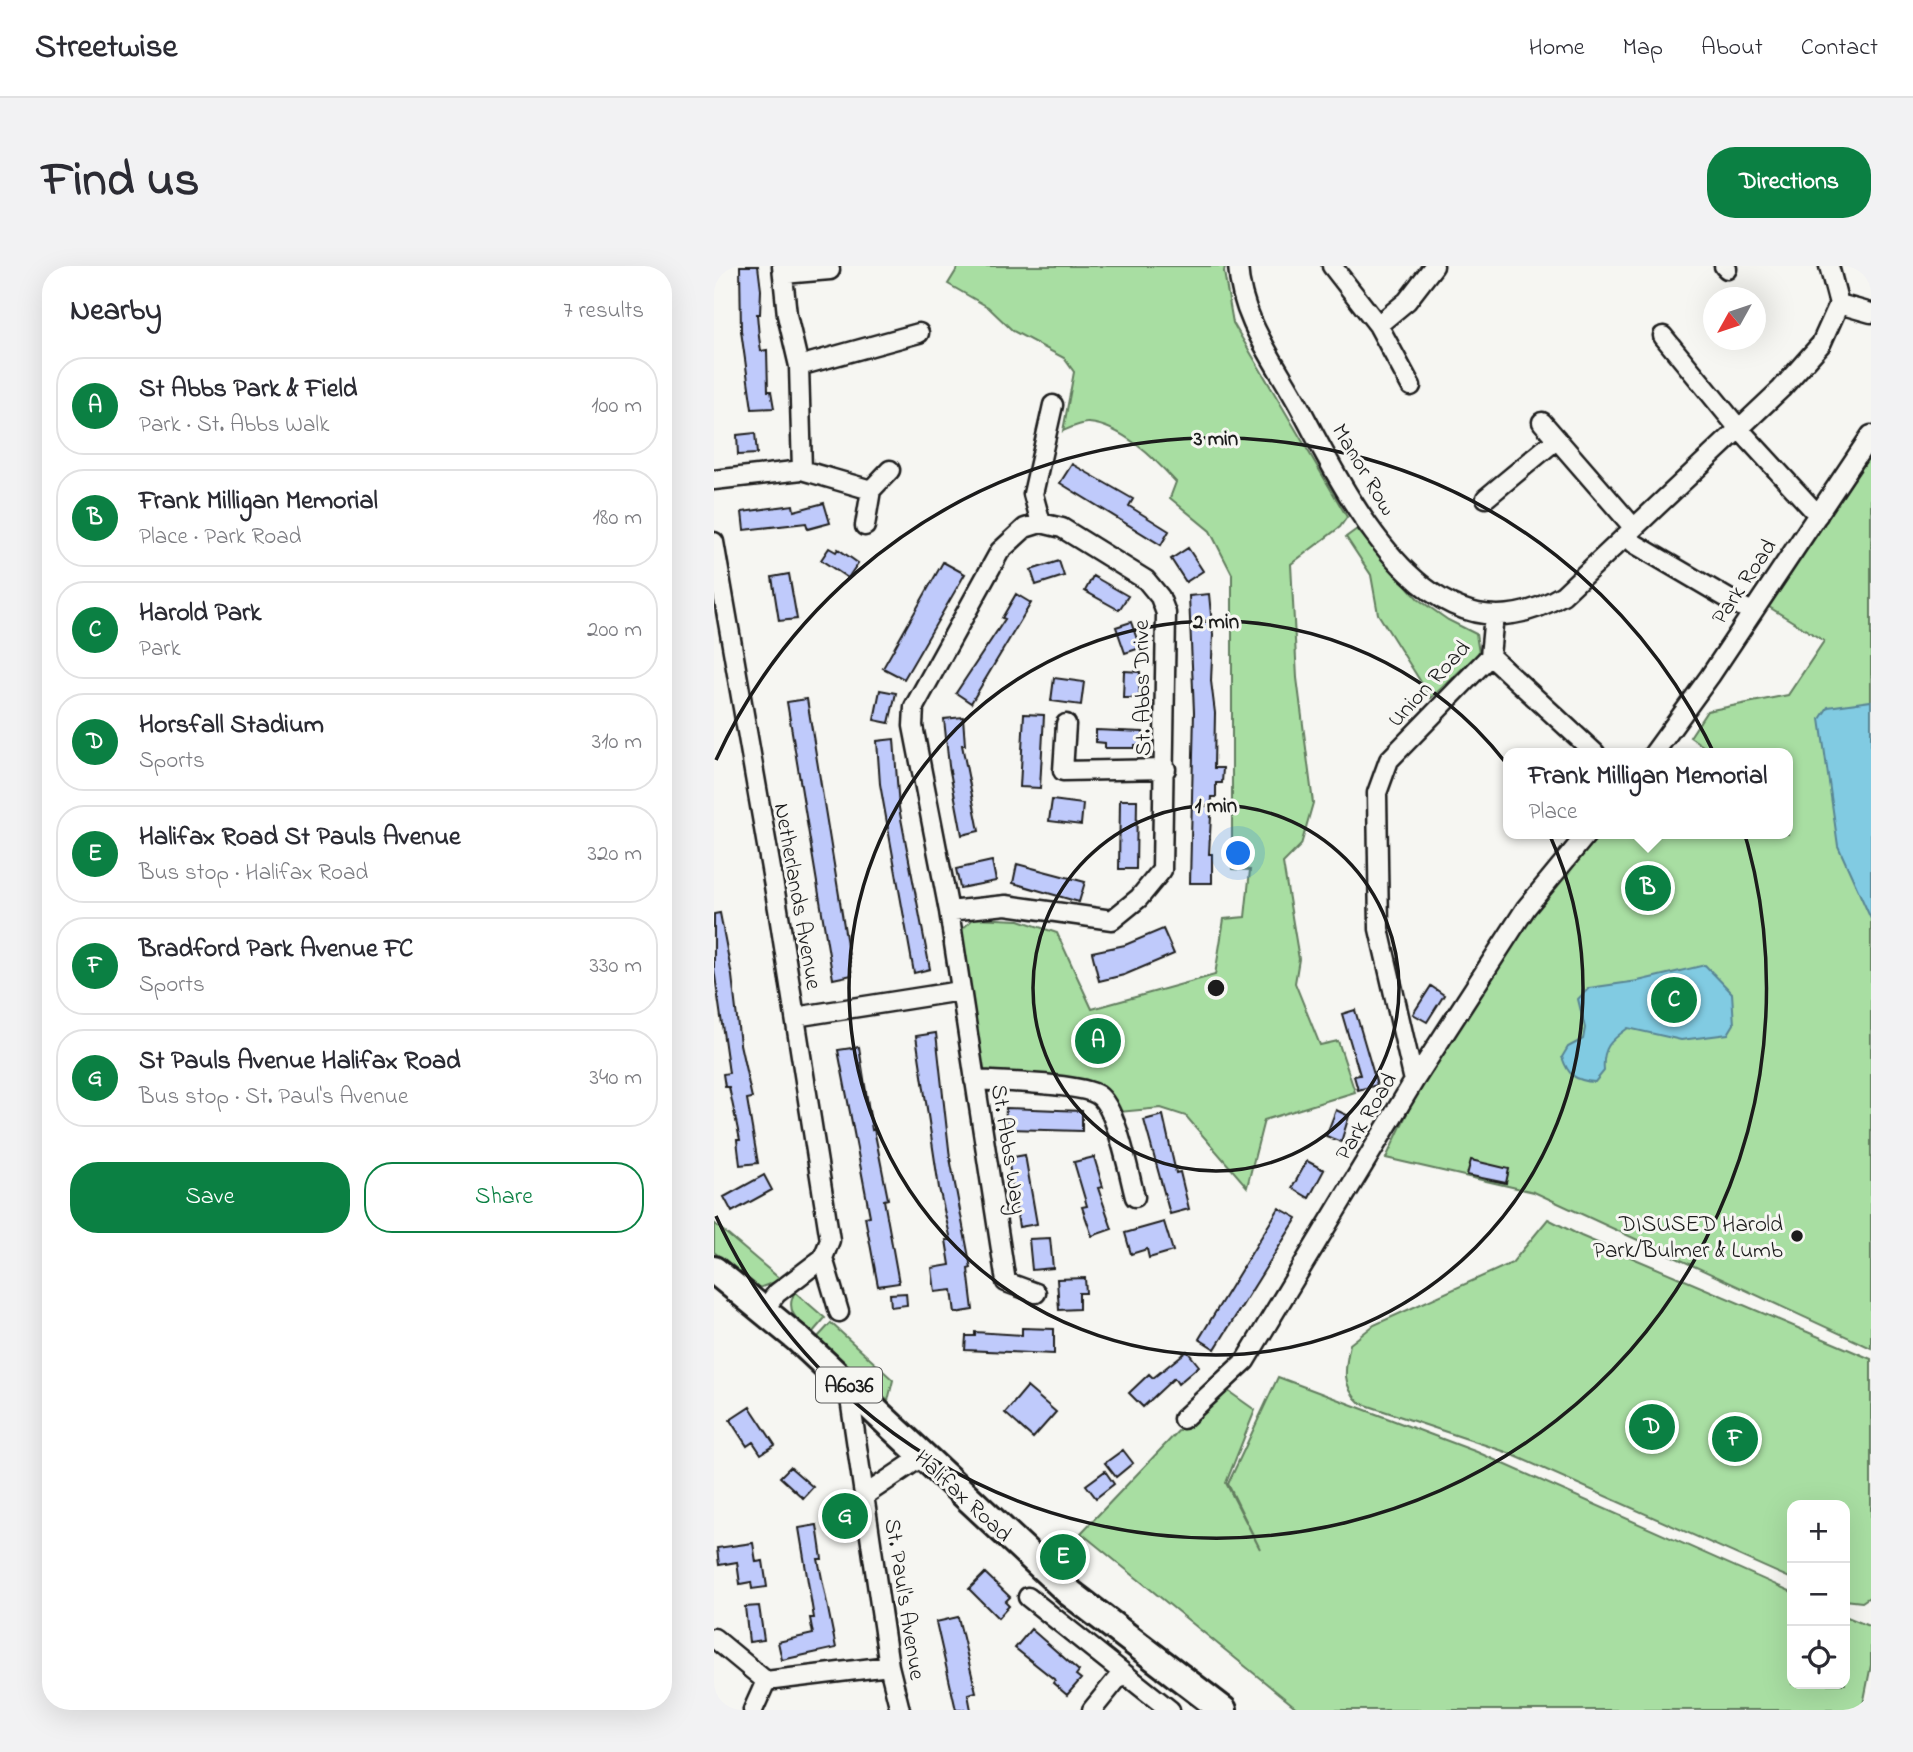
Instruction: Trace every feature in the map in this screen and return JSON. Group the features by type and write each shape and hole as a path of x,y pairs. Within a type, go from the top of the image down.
{"highway":[{"name":"Halifax Road","path":"714,1270 764,1309 848,1385 1070,1593 1223,1710"}],"street":[{"name":"Manor Row","path":"1238,266 1241,299 1336,477 1361,516 1421,585 1444,601 1468,611 1494,615"},
{"path":"1332,266 1378,325 1411,386"},
{"path":"1378,325 1408,302 1434,266"},
{"path":"1494,615 1527,613 1563,595 1740,430 1821,344 1839,304 1829,266"},
{"path":"802,470 799,366 787,314 782,270 830,270"},
{"path":"1839,304 1862,308 1871,313"},
{"path":"799,366 919,333"},
{"path":"1662,336 1740,430 1818,514"},
{"path":"795,1017 960,991 949,911 912,726 914,708 1000,551 1025,527 1041,523 1033,494 1053,405"},
{"path":"1542,422 1630,532 1635,544 1751,612"},
{"name":"Park Road","path":"1658,748 1710,676 1871,435"},
{"path":"1486,498 1557,439"},
{"path":"714,480 802,470 871,490"},
{"path":"865,526 871,490 890,470"},
{"name":"St. Abbs Drive","path":"949,911 1006,905 1112,920 1139,898 1162,870 1166,769 1166,613 1160,597 1146,580 1062,527 1041,523"},
{"name":"Netherlands Avenue","path":"714,542 830,1240 823,1258 839,1312"},
{"name":"Union Road","path":"1414,1081 1379,929 1377,793 1389,760 1490,656 1494,615"},
{"path":"1490,656 1590,748"},
{"path":"1066,724 1063,775 1166,769"},
{"name":"Park Road","path":"1183,1419 1245,1361 1414,1081 1527,908 1583,839"},
{"name":"St. Abbs Way","path":"960,991 1006,1282 1036,1293"},
{"path":"974,1080 1080,1089 1099,1096 1111,1112 1135,1197"},
{"path":"764,1309 777,1293 823,1258"},
{"name":"St. Paul's Avenue","path":"848,1385 889,1666 900,1710"},
{"name":"St. Paul's Avenue","path":"865,1495 923,1456"},
{"path":"1028,1597 1168,1708 1186,1682"},
{"path":"714,1638 766,1681 889,1666"},
{"path":"1092,1710 1122,1674"},
{"path":"753,1710 766,1681"}],"green space":[{"path":"959,266 1225,266 1233,323 1347,517 1340,527 1291,564 1297,678 1313,803 1301,845 1283,863 1299,959 1295,983 1320,1045 1338,1041 1355,1092 1264,1120 1247,1187 1186,1116 1161,1108 1119,1112 1108,1094 982,1073 958,933 974,918 1019,920 1057,933 1092,1009 1215,975 1224,919 1245,917 1250,870 1232,869 1232,574 1210,531 1170,498 1176,482 1148,454 1114,430 1101,425 1086,423 1063,431 1074,372 1064,358 1013,331 988,307 948,284"},
{"path":"1871,454 1871,1348 1534,1192 1386,1158 1418,1090 1535,911 1596,839 1793,839 1793,748 1706,748 1690,737 1707,711 1788,695 1824,641 1769,607"},
{"path":"1357,529 1418,599 1448,620 1476,634 1479,653 1431,698 1378,614 1371,575 1346,537"},
{"path":"1548,1219 1581,1236 1871,1359 1871,1596 1862,1602 1850,1601 1850,1500 1787,1500 1787,1577 1506,1452 1360,1403 1354,1397 1346,1376 1350,1344 1374,1325 1512,1263"},
{"path":"714,1223 780,1280 759,1288 714,1252"},
{"path":"795,1292 825,1318 812,1333 794,1315 791,1305"},
{"path":"831,1323 893,1380 888,1401 817,1338"},
{"path":"1278,1377 1477,1452 1787,1590 1787,1689 1850,1689 1850,1618 1871,1627 1871,1665 1862,1710 1299,1710 1081,1533 1221,1386 1255,1410 1226,1483 1260,1549 1228,1484"}],"water":[{"path":"1871,701 1871,919 1838,846 1820,719 1828,707"},
{"path":"1705,965 1732,993 1734,1024 1728,1034 1681,1040 1628,1028 1608,1046 1604,1056 1604,1071 1595,1082 1582,1080 1570,1073 1562,1057 1568,1047 1583,1039 1585,1028 1578,999 1589,988 1638,981"}],"building":[{"path":"740,266 758,266 761,290 760,314 757,314 759,337 761,351 767,350 768,391 771,391 774,408 752,409 741,331"},
{"path":"755,433 757,454 738,455 737,435"},
{"path":"1072,464 1133,499 1129,506 1169,531 1161,545 1060,483"},
{"path":"824,503 830,523 808,529 806,523 744,530 742,512 793,505 794,511"},
{"path":"829,548 836,552 838,549 858,563 848,578 821,560"},
{"path":"1188,548 1203,571 1186,582 1171,559"},
{"path":"1059,561 1064,576 1036,585 1031,570"},
{"path":"943,562 965,574 904,679 883,668"},
{"path":"789,574 797,619 779,621 772,577"},
{"path":"1093,576 1128,596 1119,610 1085,591"},
{"path":"1016,594 1031,603 971,703 956,693 1005,619 1002,618"},
{"path":"1209,594 1213,635 1211,681 1215,713 1214,768 1223,768 1222,783 1216,783 1216,797 1212,797 1209,854 1212,854 1212,883 1190,883 1194,712 1189,596"},
{"path":"1131,622 1140,648 1125,653 1116,627"},
{"path":"1124,671 1140,672 1139,698 1123,698"},
{"path":"1054,678 1084,682 1081,705 1051,701"},
{"path":"880,690 896,693 889,723 874,720"},
{"path":"807,699 852,975 833,979 787,702"},
{"path":"1024,714 1044,715 1040,788 1020,787"},
{"path":"963,717 965,745 962,745 979,831 962,835 949,766 944,719"},
{"path":"1096,730 1143,732 1143,745 1135,745 1135,748 1105,748 1105,743 1096,742"},
{"path":"894,739 899,808 930,969 914,973 880,784 877,741"},
{"path":"1052,800 1083,804 1081,825 1049,821"},
{"path":"1120,800 1137,800 1136,869 1119,869"},
{"path":"992,861 996,881 960,888 956,869"},
{"path":"1017,864 1085,882 1079,902 1013,883"},
{"path":"720,913 732,976 740,1044 752,1098 747,1099 758,1163 740,1165 737,1140 740,1140 729,1087 725,1087 723,1074 729,1073 714,969 714,914"},
{"path":"1163,929 1174,954 1124,975 1099,981 1092,952 1125,945"},
{"path":"1431,986 1444,995 1427,1022 1413,1014"},
{"path":"1355,1010 1377,1085 1358,1090 1354,1076 1360,1075 1342,1014"},
{"path":"936,1033 950,1158 971,1268 968,1269 973,1310 955,1313 952,1290 935,1292 932,1268 950,1265 946,1240 951,1240 939,1188 916,1036"},
{"path":"859,1047 872,1130 874,1129 888,1199 884,1200 899,1283 878,1286 865,1217 870,1216 838,1050"},
{"path":"1006,1108 1082,1111 1082,1131 1005,1129"},
{"path":"1336,1110 1349,1116 1341,1142 1326,1136"},
{"path":"1163,1115 1176,1173 1180,1172 1189,1209 1170,1214 1144,1120"},
{"path":"1025,1155 1037,1224 1019,1227 1008,1158"},
{"path":"1094,1157 1103,1187 1098,1188 1112,1229 1092,1236 1082,1207 1087,1206 1074,1162"},
{"path":"1471,1160 1509,1169 1506,1183 1467,1175"},
{"path":"1307,1161 1324,1170 1309,1198 1292,1188"},
{"path":"764,1175 772,1190 732,1212 724,1197"},
{"path":"1279,1208 1297,1218 1215,1349 1199,1339"},
{"path":"1164,1222 1173,1251 1149,1258 1147,1249 1131,1254 1125,1233"},
{"path":"1050,1238 1053,1268 1032,1270 1029,1239"},
{"path":"1085,1278 1086,1293 1079,1293 1079,1309 1059,1310 1057,1279"},
{"path":"906,1293 907,1305 891,1307 890,1294"},
{"path":"1022,1328 1054,1329 1054,1354 965,1350 966,1336 975,1336 975,1332 1022,1335"},
{"path":"1187,1351 1199,1366 1178,1384 1174,1378 1143,1407 1129,1393 1149,1374 1153,1378"},
{"path":"1027,1387 1056,1412 1033,1438 1005,1413"},
{"path":"750,1407 775,1445 761,1454 753,1442 747,1446 730,1420"},
{"path":"1123,1450 1133,1463 1116,1477 1105,1463"},
{"path":"790,1467 813,1487 803,1498 780,1477"},
{"path":"1105,1471 1114,1484 1096,1498 1086,1485"},
{"path":"817,1525 822,1559 818,1559 836,1648 782,1660 778,1642 813,1634 810,1618 814,1618 799,1528"},
{"path":"753,1543 756,1562 763,1561 767,1587 752,1589 751,1582 740,1584 737,1562 719,1565 717,1548"},
{"path":"985,1573 1010,1597 1005,1602 1009,1606 998,1618 969,1589"},
{"path":"759,1606 764,1640 749,1642 745,1607"},
{"path":"958,1617 976,1692 968,1694 971,1710 956,1710 936,1622"},
{"path":"1031,1629 1079,1671 1076,1675 1081,1679 1067,1695 1053,1683 1055,1680 1015,1648"}],"place":[{"name":"Frank Milligan Memorial","path":"1648,888"},
{"name":"Harold Park","path":"1674,1000"},
{"name":"St Abbs Park & Field","path":"1098,1041"},
{"name":"DISUSED Harold Park/Bulmer & Lumb","path":"1797,1236"},
{"name":"Horsfall Stadium","path":"1652,1427"},
{"name":"Bradford Park Avenue FC","path":"1735,1439"},
{"name":"St Pauls Avenue Halifax Road","path":"845,1516"},
{"name":"Halifax Road St Pauls Avenue","path":"1063,1557"}]}
